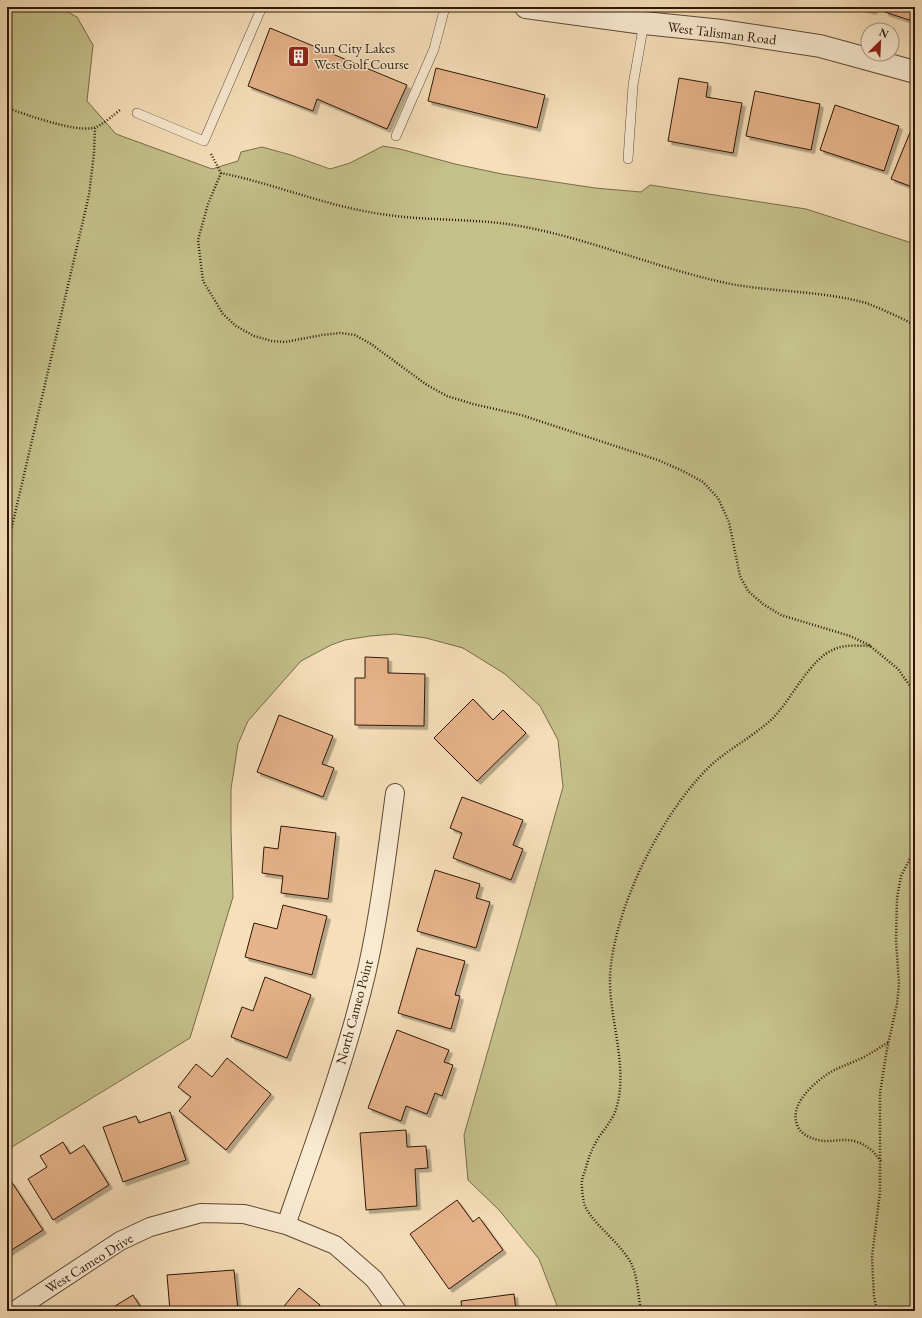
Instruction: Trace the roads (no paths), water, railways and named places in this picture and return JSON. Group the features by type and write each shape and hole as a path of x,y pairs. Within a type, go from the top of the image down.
{"street":[{"name":"West Talisman Road","path":"526,7 644,23 722,31 820,46 915,72"},
{"name":"North Cameo Point","path":"286,1225 321,1123 367,970 378,913 395,793"},
{"name":"West Cameo Drive","path":"14,1311 120,1241 150,1227 201,1213 244,1214 286,1225 335,1245 374,1279 397,1311"}],"lane":[{"path":"137,112 204,142 262,7"},
{"path":"396,136 434,48 445,7"},
{"path":"628,159 633,85 644,23"}],"place":[{"name":"Sun City Lakes West Golf Course","path":"299,56"}]}
